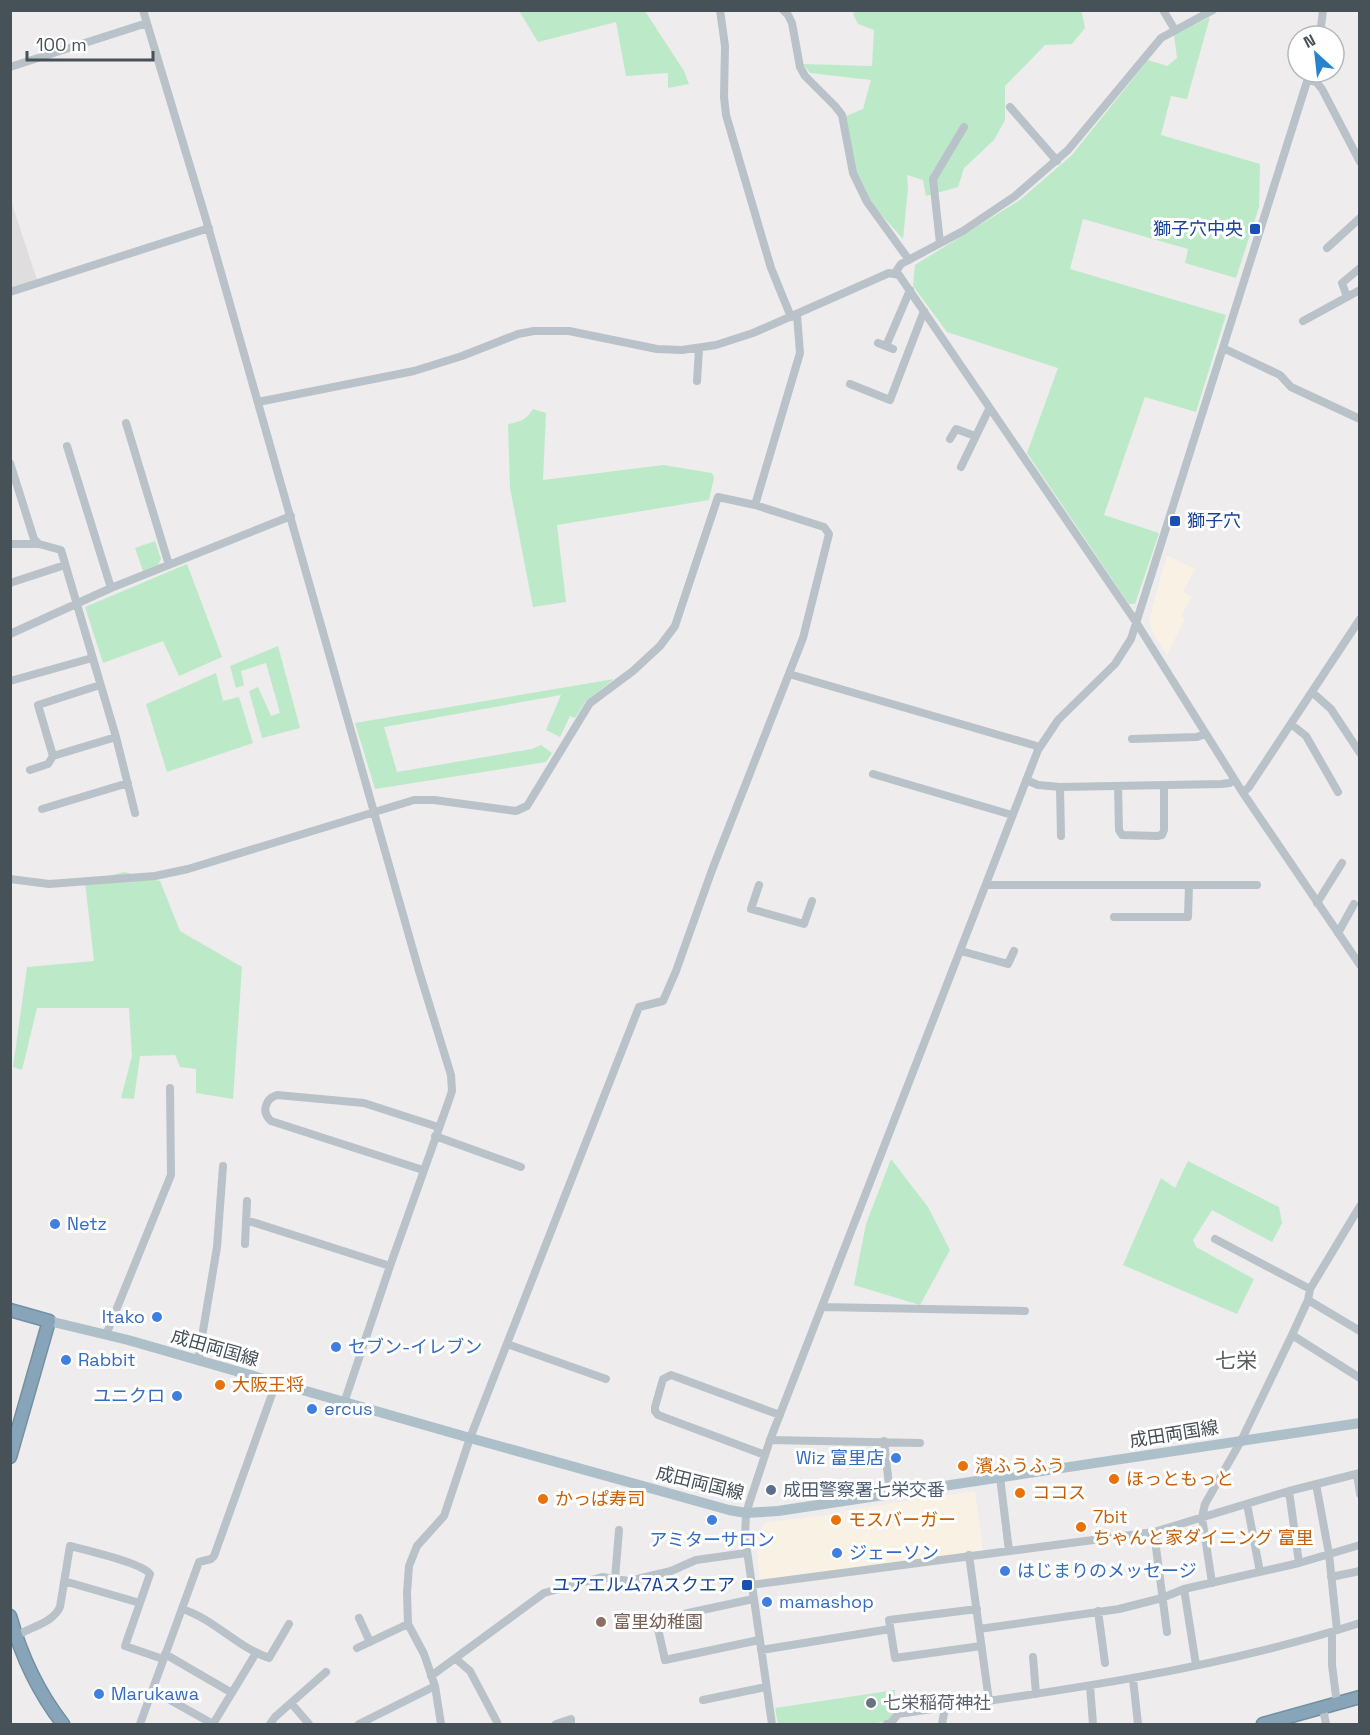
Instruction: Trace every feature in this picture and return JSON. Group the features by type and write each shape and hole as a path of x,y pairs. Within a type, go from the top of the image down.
{"highway":[{"path":"10,1310 49,1321 10,1457"},
{"path":"10,1616 16,1636 38,1686 63,1725"},
{"path":"1263,1725 1359,1697"}],"main road":[{"name":"成田両国線","path":"49,1321 729,1510 746,1512 778,1511 1359,1423"}],"street":[{"path":"143,10 291,516 419,971 451,1071 452,1091 344,1403"},
{"path":"720,10 725,46 726,115 771,268 794,316 800,353 755,505"},
{"path":"783,10 792,23 800,67 805,76 836,106 842,115 853,173 867,202 909,260"},
{"path":"1163,10 1175,30"},
{"path":"895,273 901,264 963,231 1015,196 1057,161 1104,110 1161,38 1213,10"},
{"path":"10,67 147,23"},
{"path":"772,1725 746,1553 746,1512 770,1440 1040,747 1058,720 1120,657 1131,639 1306,84"},
{"path":"1318,84 1359,162"},
{"path":"1010,107 1057,161"},
{"path":"940,243 933,179 964,127"},
{"path":"1327,248 1359,218"},
{"path":"10,292 208,228"},
{"path":"1347,297 1342,283 1359,268"},
{"path":"258,402 414,371 462,356 518,334 534,331 569,331 657,349 699,349 736,340 889,273 895,273 903,278 989,409 1136,622 1243,793 1359,965"},
{"path":"886,346 910,290"},
{"path":"1303,321 1359,290"},
{"path":"850,384 890,400 924,311"},
{"path":"1222,348 1280,375 1291,387 1359,419"},
{"path":"697,381 699,349"},
{"path":"961,467 989,409"},
{"path":"126,423 169,565"},
{"path":"950,439 956,429 975,436"},
{"path":"66,446 111,588"},
{"path":"10,463 34,539 39,544"},
{"path":"10,879 49,884 155,876 188,869 414,800 434,800 516,811 527,806 590,703 633,671 660,646 675,626 718,497 755,505 824,527 829,534 803,638 711,870 676,971 663,1001 639,1007 470,1438 444,1516 417,1546 409,1566 408,1624 424,1654 435,1686 441,1725"},
{"path":"10,634 21,632 111,588 291,516"},
{"path":"10,544 39,544 61,550 116,737 135,813"},
{"path":"10,583 65,565"},
{"path":"1243,793 1359,619"},
{"path":"10,681 92,658"},
{"path":"789,674 1040,747"},
{"path":"53,756 38,705 100,685"},
{"path":"1312,692 1332,709 1359,753"},
{"path":"1291,724 1306,736 1338,792"},
{"path":"1132,739 1197,737 1205,734"},
{"path":"30,770 48,764 53,756 116,737"},
{"path":"873,774 1012,815"},
{"path":"1026,780 1038,785 1060,787 1221,784 1230,783 1234,779"},
{"path":"42,809 128,783"},
{"path":"1118,786 1119,830 1122,835 1126,836 1146,836 1162,835 1164,830 1164,786"},
{"path":"1060,787 1061,836"},
{"path":"1317,903 1342,863"},
{"path":"759,885 751,909 804,924 812,901"},
{"path":"986,885 1257,885"},
{"path":"1114,917 1188,917 1189,885"},
{"path":"1338,933 1354,904"},
{"path":"962,951 1008,964 1014,951"},
{"path":"106,1335 171,1175 170,1088"},
{"path":"423,1170 271,1121 267,1117 265,1107 269,1100 277,1095 364,1103 438,1126"},
{"path":"435,1136 521,1167"},
{"path":"198,1361 217,1247 223,1166"},
{"path":"245,1244 248,1201"},
{"path":"1212,1583 1202,1517 1205,1504 1241,1441 1308,1300 1310,1289 1359,1206"},
{"path":"246,1220 390,1266"},
{"path":"1215,1239 1310,1289"},
{"path":"1308,1300 1359,1331"},
{"path":"822,1307 1025,1311"},
{"path":"1292,1335 1359,1378"},
{"path":"507,1344 606,1379"},
{"path":"765,1455 658,1415 655,1407 663,1379 671,1375 780,1415"},
{"path":"140,1725 199,1562 214,1556 276,1383"},
{"path":"770,1440 920,1443"},
{"path":"884,1441 890,1494"},
{"path":"751,1586 1154,1532 1289,1491 1358,1474 1359,1494"},
{"path":"1000,1477 1009,1551"},
{"path":"1316,1484 1329,1554 1334,1631 1332,1665 1337,1704"},
{"path":"1289,1491 1299,1563"},
{"path":"1247,1504 1260,1572"},
{"path":"615,1579 619,1530"},
{"path":"1154,1532 1167,1632"},
{"path":"979,1629 1119,1609 1162,1598 1184,1589 1299,1563 1359,1545"},
{"path":"16,1636 46,1621 58,1612 70,1546 149,1571 150,1574 125,1646 164,1657 232,1693"},
{"path":"431,1676 544,1593 602,1577 629,1581 671,1571 696,1560 746,1553"},
{"path":"969,1555 989,1701"},
{"path":"1331,1577 1359,1571"},
{"path":"64,1581 140,1603"},
{"path":"1184,1589 1196,1665"},
{"path":"753,1599 656,1620 665,1660 760,1645 890,1629"},
{"path":"182,1609 203,1617 256,1653 269,1658 289,1624"},
{"path":"977,1609 889,1620 895,1658 981,1646"},
{"path":"1098,1611 1105,1663"},
{"path":"359,1618 370,1642"},
{"path":"887,1725 898,1714 1170,1672 1359,1623"},
{"path":"357,1648 408,1624"},
{"path":"152,1690 213,1724 256,1653"},
{"path":"1033,1657 1035,1694"},
{"path":"456,1659 470,1671 497,1722"},
{"path":"270,1725 291,1702 326,1672"},
{"path":"1133,1678 1138,1725"},
{"path":"359,1725 435,1686"},
{"path":"1090,1686 1093,1725"},
{"path":"704,1700 766,1687"},
{"path":"291,1702 309,1725"},
{"path":"942,1725 945,1707"},
{"path":"1323,1709 1326,1725"},
{"path":"556,1725 571,1719 572,1725"}],"shaded area":[{"path":"10,198 37,280 10,289"},
{"path":"1167,555 1195,569 1183,592 1192,597 1181,616 1185,618 1167,655 1152,632 1149,620"},
{"path":"975,1491 983,1551 760,1582 756,1539 764,1524 768,1522 823,1516"}],"green space":[{"path":"519,11 645,11 684,71 689,84 668,88 668,73 626,76 616,22 538,42"},
{"path":"855,11 1080,11 1082,13 1085,28 1072,44 1045,45 1005,86 1005,120 994,140 964,168 958,187 926,196 923,180 907,175 908,188 903,239 869,201 855,173 844,117 863,109 871,80 810,73 803,64 872,66 874,30 858,24 853,14"},
{"path":"1210,17 1187,99 1171,96 1161,135 1260,164 1259,207 1236,278 1185,263 1188,249 1083,219 1070,269 1226,315 1196,412 1145,397 1104,515 1159,533 1135,604 1129,604 1027,453 1058,368 947,332 913,286 915,265 1020,200 1072,155 1148,60 1167,66 1177,58 1174,35"},
{"path":"533,409 546,413 543,480 663,465 712,473 714,478 709,500 557,525 566,602 533,607 510,488 508,424 522,420"},
{"path":"155,541 161,559 158,565 143,571 135,548"},
{"path":"187,564 222,657 179,676 163,641 103,663 85,607"},
{"path":"278,646 300,728 262,738 249,691 258,687 271,716 280,713 266,663 241,671 244,685 236,688 230,666"},
{"path":"216,673 223,701 239,697 253,743 167,772 146,704"},
{"path":"614,679 586,701 575,718 570,716 560,737 546,730 561,695 384,727 397,772 532,749 541,745 552,753 546,762 375,789 355,723"},
{"path":"124,872 160,881 180,931 242,967 233,1099 196,1093 196,1069 180,1067 175,1055 140,1056 134,1099 121,1098 132,1056 129,1008 37,1008 22,1070 13,1067 27,967 94,961 85,882"},
{"path":"891,1159 928,1207 950,1250 920,1305 854,1285 866,1224"},
{"path":"1188,1161 1279,1207 1282,1223 1272,1242 1212,1210 1193,1240 1196,1247 1254,1279 1237,1314 1123,1265 1161,1178 1175,1188"},
{"path":"895,1690 895,1708 889,1721 870,1724 778,1724 775,1708"}],"place":[{"name":"獅子穴中央","path":"1255,229"},
{"name":"獅子穴","path":"1175,521"},
{"name":"Netz","path":"55,1224"},
{"name":"Itako","path":"157,1317"},
{"name":"セブン-イレブン","path":"336,1347"},
{"name":"Rabbit","path":"66,1360"},
{"name":"大阪王将","path":"220,1385"},
{"name":"ユニクロ","path":"177,1396"},
{"name":"ercus","path":"312,1409"},
{"name":"Wiz 富里店","path":"896,1458"},
{"name":"濱ふうふう","path":"963,1466"},
{"name":"ほっともっと","path":"1114,1479"},
{"name":"成田警察署七栄交番","path":"771,1490"},
{"name":"ココス","path":"1020,1493"},
{"name":"かっぱ寿司","path":"543,1499"},
{"name":"アミターサロン","path":"712,1520"},
{"name":"モスバーガー","path":"836,1520"},
{"name":"7bit ちゃんと家ダイニング 富里","path":"1081,1527"},
{"name":"ジェーソン","path":"837,1553"},
{"name":"はじまりのメッセージ","path":"1005,1571"},
{"name":"ユアエルム7Aスクエア","path":"747,1585"},
{"name":"mamashop","path":"767,1602"},
{"name":"富里幼稚園","path":"601,1622"},
{"name":"Marukawa","path":"99,1694"},
{"name":"七栄稲荷神社","path":"871,1703"}],"district":[{"name":"七栄","path":"1236,1361"}]}
